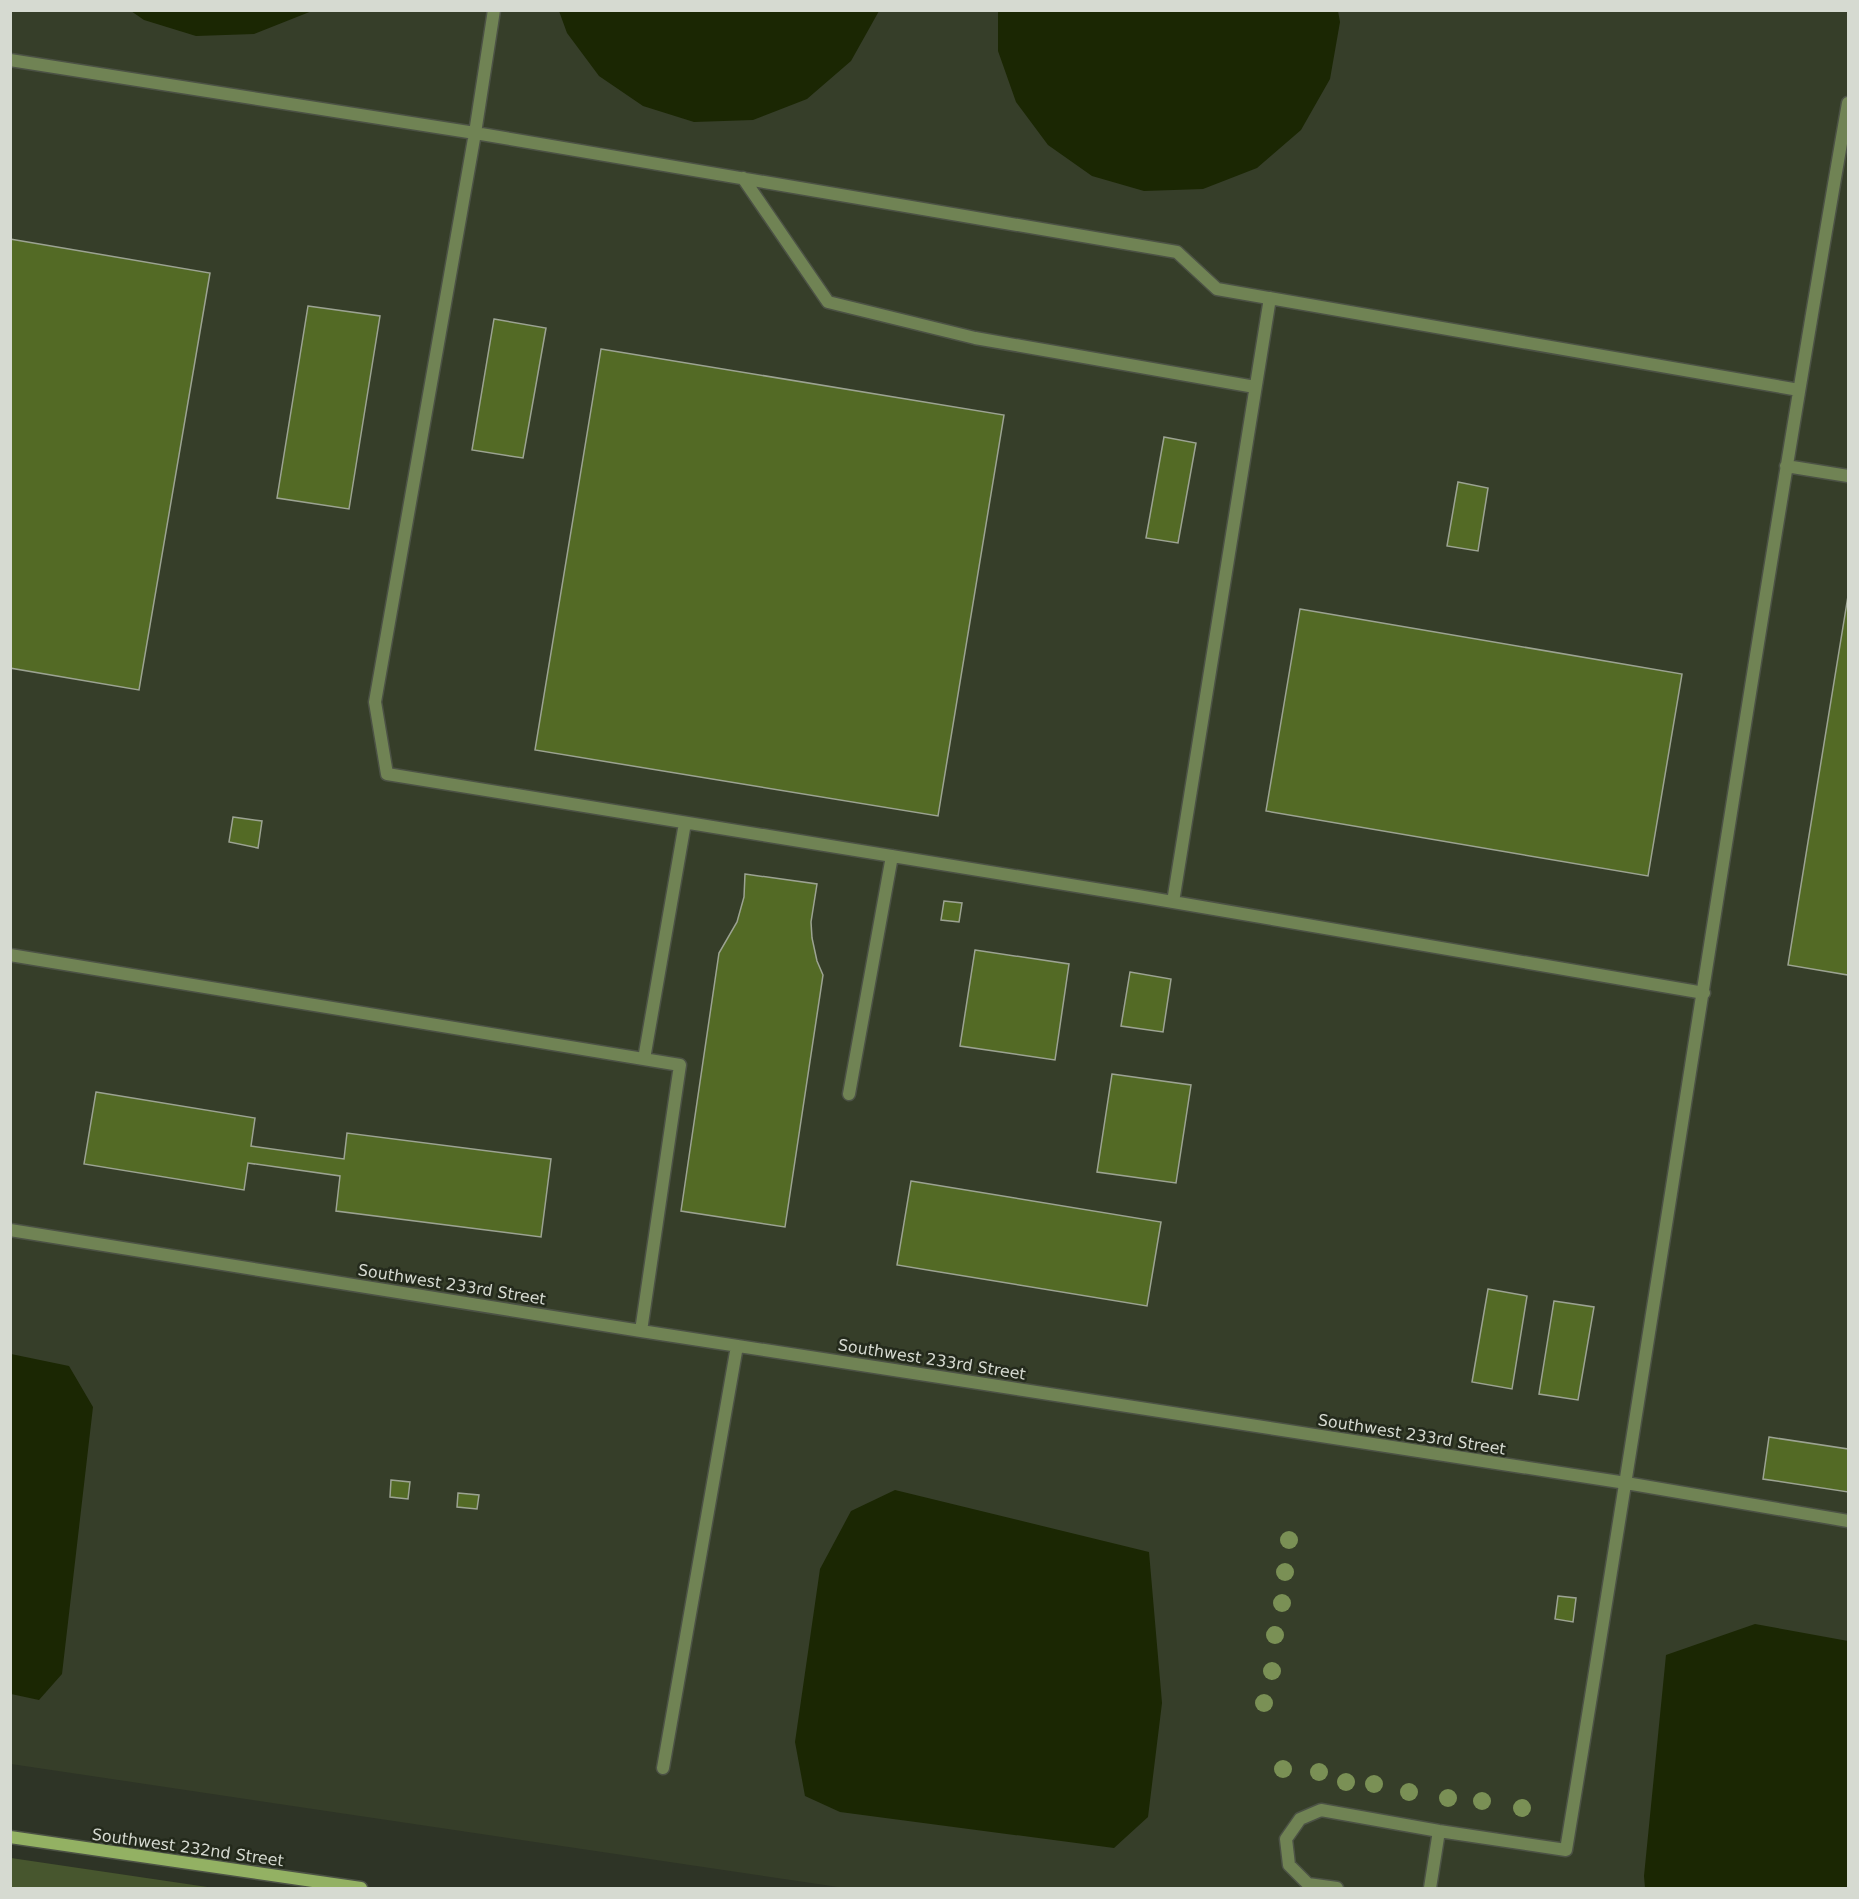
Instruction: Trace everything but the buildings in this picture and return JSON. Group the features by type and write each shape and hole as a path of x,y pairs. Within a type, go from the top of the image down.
{"street":[{"name":"Southwest 232nd Street","path":"10,1837 361,1888"}],"lane":[{"path":"494,10 475,133 375,702 387,774 892,856 1704,993"},
{"path":"11,61 475,133 1177,252 1217,289 1798,390"},
{"path":"1337,1888 1308,1884 1290,1865 1286,1839 1300,1819 1321,1810 1566,1850 1626,1484 1798,390 1848,103"},
{"path":"743,178 828,302 975,338 1255,387"},
{"path":"1173,903 1270,298"},
{"path":"1786,466 1848,476"},
{"path":"644,1059 685,823"},
{"path":"849,1095 892,856"},
{"path":"10,955 680,1065 641,1331"},
{"name":"Southwest 233rd Street","path":"10,1230 1626,1484 1848,1521"},
{"path":"663,1768 737,1346"},
{"path":"1430,1888 1439,1831"}],"shaded area":[{"path":"559,10 879,11 851,61 807,99 753,120 694,122 643,106 599,76 567,33"},
{"path":"10,11 1848,11 1848,1888 845,1888 11,1764"},
{"path":"131,11 312,11 254,34 196,36 144,20"},
{"path":"998,11 1338,11 1340,22 1330,79 1301,130 1257,168 1203,189 1144,191 1092,176 1048,145 1016,102 998,51"},
{"path":"11,1354 69,1366 93,1407 62,1674 39,1700 11,1694"},
{"path":"895,1490 1149,1552 1162,1703 1148,1817 1114,1848 840,1812 805,1796 795,1742 820,1569 851,1511"},
{"path":"1755,1624 1848,1641 1848,1888 1645,1888 1644,1876 1666,1655"},
{"path":"11,1858 214,1888 11,1888"}]}
